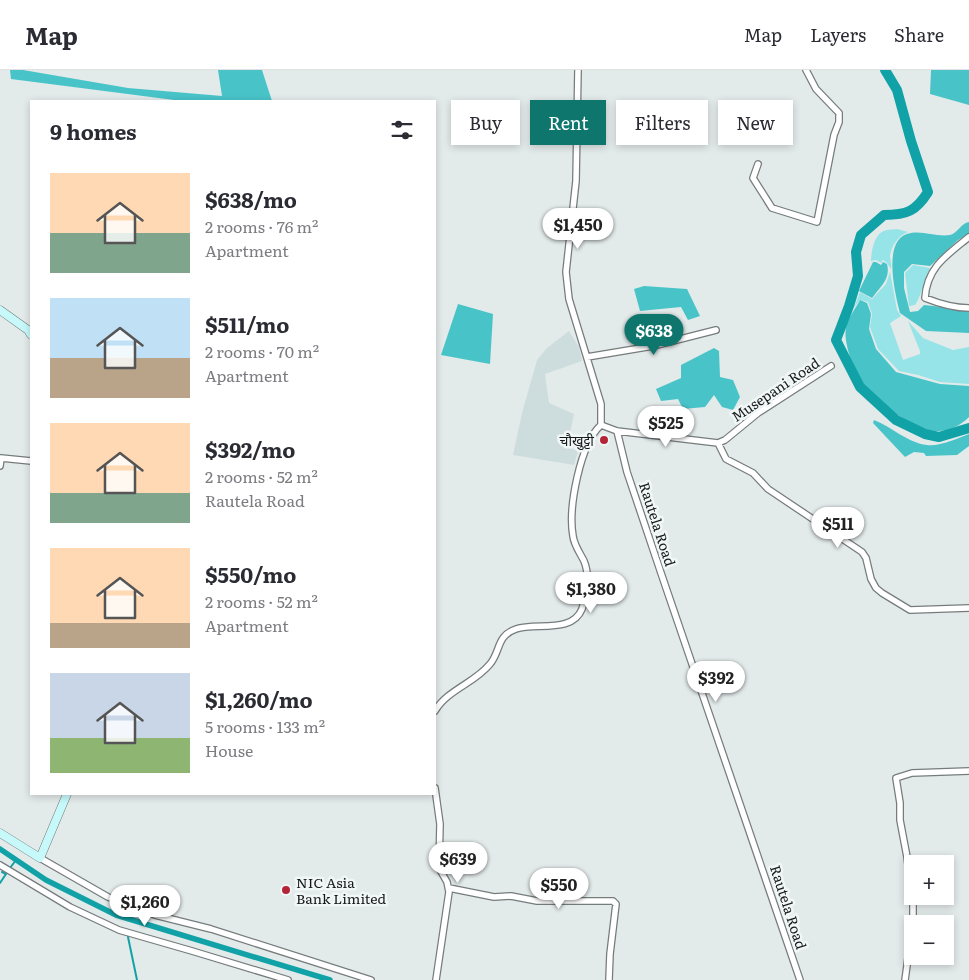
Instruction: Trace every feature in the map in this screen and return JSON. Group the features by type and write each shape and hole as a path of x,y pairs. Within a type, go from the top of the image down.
{"street":[{"path":"578,70 576,182 566,272 569,299 601,404 601,425"},
{"path":"758,164 754,178 772,208 817,222 834,135 839,122 839,113 816,89 806,70"},
{"path":"969,237 938,264 929,276 925,298 938,304 969,308"},
{"path":"0,310 30,333"},
{"path":"587,357 653,346 716,330"},
{"name":"Musepani Road","path":"718,443 725,440 758,413 830,366"},
{"path":"601,425 616,431 718,443 726,459 753,473 768,489 862,552 866,558 871,579 876,588 882,593 910,610 969,608"},
{"path":"436,710 451,694 491,664 500,642 509,632 519,628 564,625 574,620 581,611 586,595 587,576 585,563 573,537 572,517 576,479 586,446 595,430 601,425"},
{"name":"Rautela Road","path":"616,431 627,472 657,562 800,980"},
{"path":"0,466 1,458 30,460"},
{"path":"907,855 900,820 900,803 896,778 912,773 969,771"},
{"path":"40,858 67,795"},
{"path":"436,795 440,824 440,868 447,882 449,892 436,980"},
{"path":"0,833 108,897 154,914 211,929 371,980"},
{"path":"1,869 70,907 119,930 192,950 288,980"},
{"path":"448,888 494,897 511,896 537,900 613,901 616,904 609,980"},
{"path":"905,980 907,965"}],"shaded area":[{"path":"10,70 23,70 128,88 222,96 218,70 262,70 272,100 174,100 11,79"},
{"path":"931,70 969,70 969,105 930,94"},
{"path":"969,222 969,234 958,240 930,266 912,264 904,272 904,288 910,312 918,311 924,305 969,310 969,333 926,331 900,313 892,267 896,244 902,237 911,233 950,235"},
{"path":"897,229 908,232 899,238 892,248 890,256 891,269 883,260 881,263 876,260 871,261 874,245 879,234 885,230"},
{"path":"873,262 881,265 883,262 887,264 888,269 884,282 872,298 859,291"},
{"path":"913,265 930,268 918,300 915,305 909,306 905,273"},
{"path":"890,272 897,310 901,316 890,323 903,360 920,354 908,321 923,338 953,350 969,347 969,384 940,382 899,371 878,349 870,327 872,314 868,302 860,300 854,308 860,292 872,299 886,284"},
{"path":"644,286 687,289 700,316 688,320 681,307 640,311 634,289"},
{"path":"860,300 867,303 871,314 869,329 876,349 896,372 940,384 969,386 969,417 966,420 947,430 928,430 896,414 868,390 856,371 845,334 850,317"},
{"path":"458,304 493,314 490,364 441,355"},
{"path":"569,331 579,347 582,361 545,374 549,403 574,414 567,447 578,451 574,465 513,455 522,413 537,360 547,348"},
{"path":"714,348 719,351 720,377 733,380 740,397 733,410 722,407 714,395 705,407 683,409 678,399 661,401 656,389 681,378 681,365"},
{"path":"874,420 920,444 932,445 942,443 969,434 969,446 957,455 926,456 924,453 914,452 905,457 873,423"}],"waterway":[{"path":"885,70 897,90 928,192 915,208 905,213 884,215 861,235 856,252 858,276 836,340 860,387 896,420 925,434 939,437 969,428"},
{"path":"0,849 46,880 116,915 330,980"},
{"path":"10,868 16,860"},
{"path":"2,872 7,873"},
{"path":"0,883 6,874"},
{"path":"128,937 137,980"}],"place":[{"name":"चौखुट्टी","path":"604,440"},
{"name":"NIC Asia Bank Limited","path":"286,890"}]}
